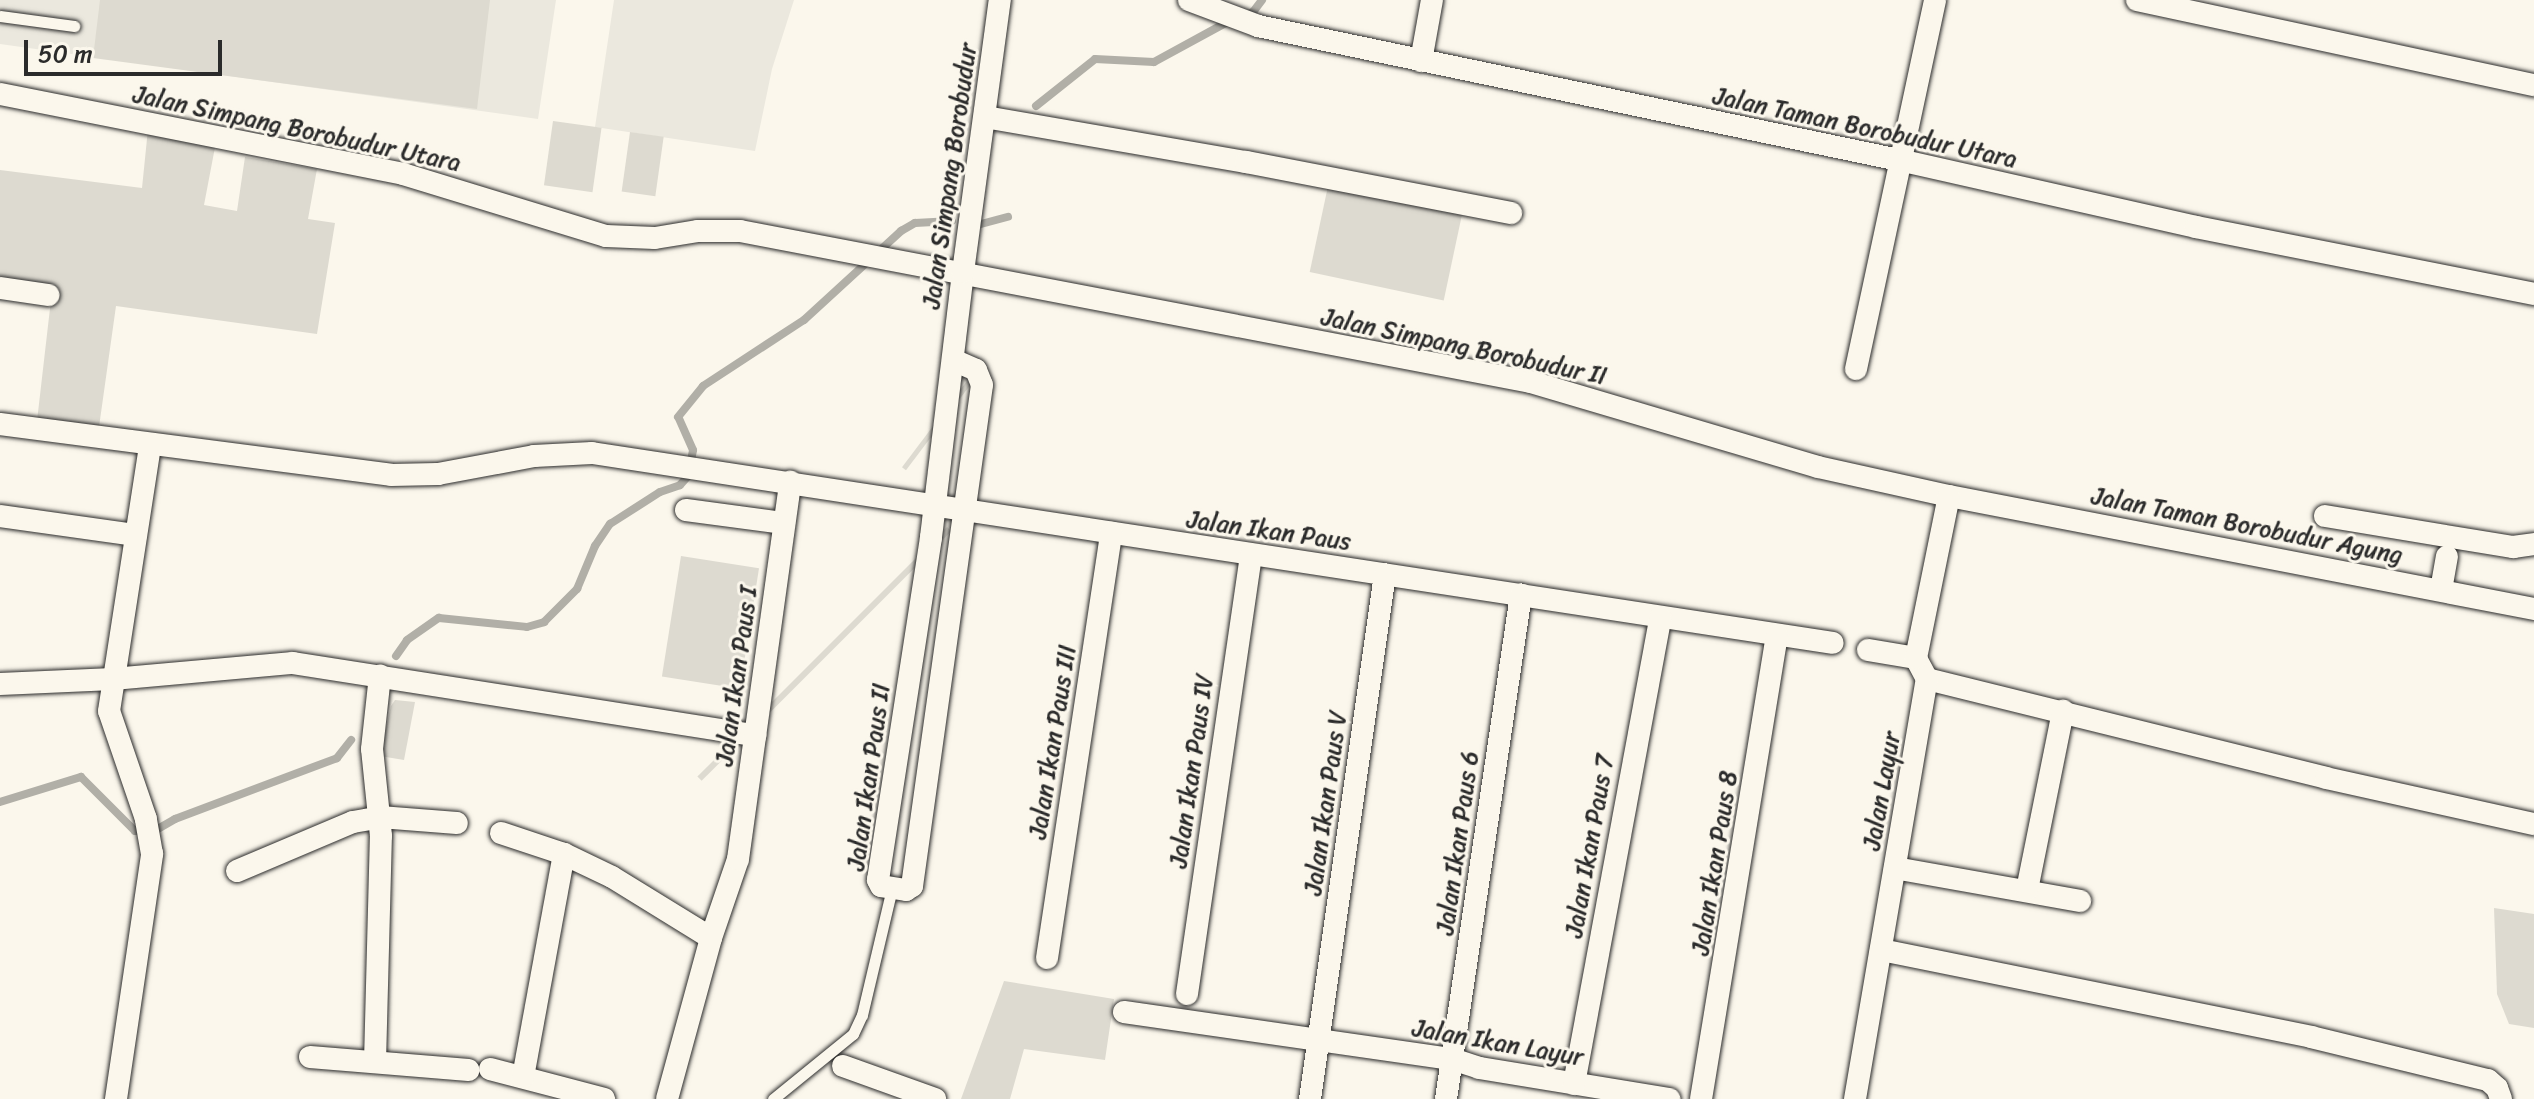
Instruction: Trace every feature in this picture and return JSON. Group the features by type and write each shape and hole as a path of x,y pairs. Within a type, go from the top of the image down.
{"street":[{"name":"Jalan Simpang Borobudur","path":"935,504 1000,0"},
{"path":"1421,61 1432,0"},
{"path":"1856,369 1935,0"},
{"path":"2137,0 2534,85"},
{"name":"Jalan Taman Borobudur Utara","path":"1199,4 1258,26 1899,160 2196,227 2534,294"},
{"name":"Jalan Simpang Borobudur Utara","path":"0,94 403,174 606,236 655,238 698,231 740,231 889,257"},
{"path":"985,117 1246,162 1511,213"},
{"name":"Jalan Simpang Borobudur II","path":"889,257 1531,382 1818,467 1949,496"},
{"path":"0,288 48,295"},
{"path":"953,360 976,370 982,378 963,510"},
{"name":"Jalan Ikan Paus","path":"0,424 150,446 414,476 564,453 689,465 1251,555 1833,643"},
{"path":"116,1099 151,845 146,819 109,711 150,446"},
{"name":"Jalan Ikan Paus I","path":"667,1099 711,938 733,877 790,482"},
{"path":"1949,496 1916,658 1927,679 2326,778 2534,824"},
{"name":"Jalan Taman Borobudur Agung","path":"1949,496 2534,609"},
{"name":"Jalan Ikan Paus II","path":"935,504 878,880 881,886 906,890 912,886 963,510"},
{"path":"686,510 784,523"},
{"path":"0,516 136,535"},
{"path":"2325,516 2513,547 2534,544"},
{"name":"Jalan Ikan Paus III","path":"1047,958 1111,533"},
{"name":"Jalan Ikan Paus IV","path":"1187,994 1251,555"},
{"path":"2441,590 2447,557"},
{"name":"Jalan Ikan Paus V","path":"1310,1099 1385,574"},
{"name":"Jalan Ikan Paus 6","path":"1446,1099 1521,595"},
{"name":"Jalan Ikan Paus 7","path":"1574,1084 1660,618"},
{"name":"Jalan Ikan Paus 8","path":"1701,1099 1777,635"},
{"path":"1868,650 1916,658"},
{"path":"0,684 113,679 293,663 755,735"},
{"path":"375,1062 380,817 372,749 380,675"},
{"name":"Jalan Layur","path":"1855,1099 1927,679"},
{"path":"2027,890 2063,711"},
{"path":"237,871 353,822 380,817 457,823"},
{"path":"501,833 564,854 612,877 711,938"},
{"path":"523,1077 564,854"},
{"path":"1895,868 2080,901"},
{"path":"1881,950 2311,1037 2488,1080 2497,1088 2501,1099"},
{"path":"1124,1012 1318,1040"},
{"name":"Jalan Ikan Layur","path":"1318,1040 1452,1059 1574,1084 1669,1099"},
{"path":"310,1057 479,1070 523,1077 604,1099"},
{"path":"843,1066 890,1090 935,1099"}],"lane":[{"path":"0,16 74,26"},
{"path":"773,1099 853,1034 862,1015 892,888"}],"shaded area":[{"path":"0,0 556,0 538,119 0,44"},
{"path":"100,0 490,0 477,109 93,58"},
{"path":"614,0 794,0 772,69 755,151 595,127"},
{"path":"553,121 602,128 592,192 544,185"},
{"path":"148,129 216,142 204,205 237,211 245,157 317,169 308,219 335,223 317,334 116,306 99,427 37,421 52,291 0,283 0,170 142,188"},
{"path":"630,132 664,137 655,196 622,191"},
{"path":"1328,186 1462,214 1444,301 1310,272"},
{"path":"967,381 971,384 906,470 902,467"},
{"path":"947,527 951,531 702,781 697,777"},
{"path":"681,556 759,568 740,689 662,676"},
{"path":"395,700 415,702 404,760 380,756"},
{"path":"2494,908 2534,914 2534,1028 2509,1024 2497,994"},
{"path":"1004,981 1114,999 1105,1060 1024,1049 1010,1099 961,1099"}],"waterway":[{"path":"1244,16 1253,12 1262,0"},
{"path":"1036,106 1095,59 1154,62 1231,20"},
{"path":"981,224 1008,217"},
{"path":"396,656 407,640 439,618 527,627 544,622 577,589 595,546 610,524 660,492 680,485 688,476 693,450 678,417 703,386 804,320 901,231 915,223 952,221"},
{"path":"0,802 81,777 135,831 156,830 175,819 337,758 351,740"}]}
